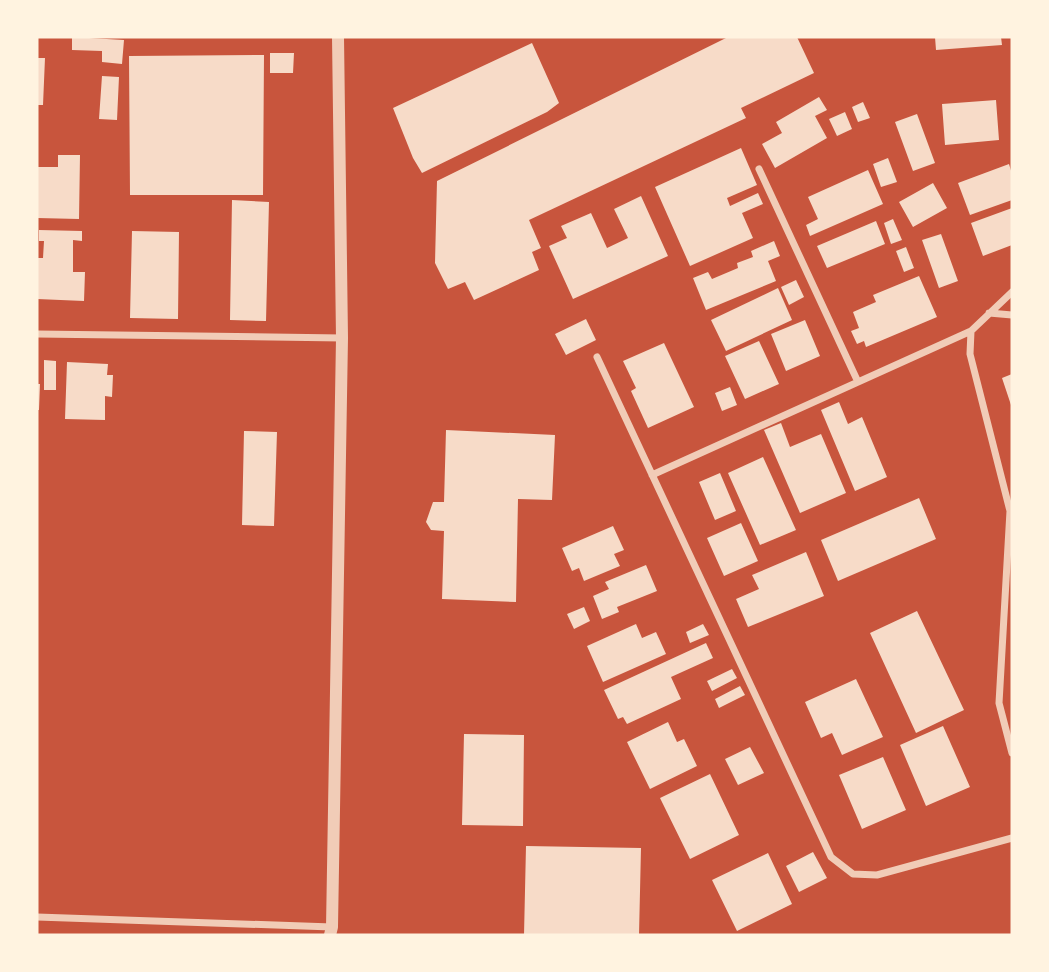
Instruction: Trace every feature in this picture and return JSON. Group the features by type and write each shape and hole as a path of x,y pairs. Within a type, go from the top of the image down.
{"street":[{"path":"37,917 331,931 342,338 338,37"},
{"path":"759,169 858,383"},
{"path":"652,475 971,331 1012,292"},
{"path":"989,313 1012,315"},
{"path":"971,331 970,354 1011,511 999,703 1012,753"},
{"path":"37,334 342,338"},
{"path":"597,357 831,857 853,874 877,875 1012,838"}],"building":[{"path":"72,37 124,40 122,64 102,62 102,51 72,50"},
{"path":"728,37 797,37 814,73 741,108 746,118 529,220 541,248 532,252 539,270 474,300 465,282 448,289 435,263 437,181"},
{"path":"935,37 1001,37 1002,45 936,50"},
{"path":"532,43 559,103 547,112 422,173 413,158 393,108"},
{"path":"270,53 294,53 293,73 270,73"},
{"path":"264,55 263,195 130,195 129,56"},
{"path":"37,58 45,58 43,105 37,105"},
{"path":"102,76 119,77 117,120 99,119"},
{"path":"819,97 827,110 815,116 827,138 775,168 762,144 782,133 776,122"},
{"path":"996,100 999,140 945,145 942,104"},
{"path":"863,102 870,118 858,122 852,107"},
{"path":"845,112 852,129 837,136 829,119"},
{"path":"917,114 935,163 913,171 895,122"},
{"path":"741,148 757,185 727,198 730,206 758,193 763,204 742,213 753,238 690,266 655,187"},
{"path":"58,155 80,155 79,219 37,218 37,167 58,167"},
{"path":"888,158 897,182 881,187 873,164"},
{"path":"1009,164 1012,174 1012,200 970,215 958,183"},
{"path":"868,170 883,204 810,236 806,225 818,219 808,197"},
{"path":"933,183 947,208 913,227 899,202"},
{"path":"641,196 668,256 573,299 549,246 567,238 561,226 591,213 607,248 628,238 614,209"},
{"path":"232,200 269,202 266,321 230,320"},
{"path":"1012,208 1012,245 983,256 971,223"},
{"path":"893,219 902,240 891,244 884,223"},
{"path":"876,221 885,244 827,268 817,246"},
{"path":"39,230 82,231 82,241 73,240 73,272 85,272 84,301 37,299 37,258 43,258 44,241 39,241"},
{"path":"132,231 179,232 178,319 130,318"},
{"path":"941,234 958,281 939,288 922,240"},
{"path":"774,241 780,256 768,261 776,281 706,310 693,278 708,272 712,279 738,268 737,263 753,257 751,251"},
{"path":"906,247 914,268 904,272 896,251"},
{"path":"919,276 937,317 866,347 864,341 857,344 851,331 859,328 853,312 876,302 873,295"},
{"path":"796,280 804,297 789,305 781,287"},
{"path":"778,288 792,320 726,351 711,320"},
{"path":"586,319 596,340 566,355 555,334"},
{"path":"805,320 820,356 786,371 771,334"},
{"path":"759,341 779,384 745,399 725,356"},
{"path":"664,343 694,407 648,428 631,391 636,388 623,361"},
{"path":"44,360 56,361 56,390 44,390"},
{"path":"67,362 108,364 107,375 113,375 112,397 105,396 105,420 65,419"},
{"path":"1012,374 1012,408 1002,378"},
{"path":"37,384 40,384 39,410 37,410"},
{"path":"730,387 737,405 722,411 715,393"},
{"path":"839,402 848,424 862,417 887,477 855,491 821,410"},
{"path":"781,423 790,447 821,434 846,493 800,513 764,430"},
{"path":"446,430 555,435 552,500 518,499 516,602 442,599 444,531 431,530 426,522 433,502 444,502"},
{"path":"244,431 277,432 274,526 242,525"},
{"path":"763,457 796,530 760,545 728,473"},
{"path":"720,473 736,511 715,520 699,482"},
{"path":"919,498 936,539 838,581 821,540"},
{"path":"741,523 758,561 724,576 707,538"},
{"path":"613,526 624,550 614,554 620,566 584,581 579,568 572,571 562,548"},
{"path":"806,552 824,596 748,627 736,599 759,589 752,575"},
{"path":"646,565 657,591 617,607 619,612 602,619 593,596 609,589 605,582"},
{"path":"584,607 590,621 574,629 567,614"},
{"path":"917,611 964,710 916,733 870,633"},
{"path":"636,624 642,638 656,632 666,654 603,682 587,646"},
{"path":"703,624 709,635 690,643 686,632"},
{"path":"706,643 713,658 671,677 681,699 627,724 623,717 618,719 604,690"},
{"path":"732,669 737,678 712,691 707,681"},
{"path":"856,679 883,737 842,755 832,733 821,738 805,702"},
{"path":"740,686 745,695 719,708 715,699"},
{"path":"668,722 677,742 684,739 697,766 650,789 627,742"},
{"path":"943,726 970,787 926,806 900,745"},
{"path":"464,734 524,735 523,826 462,825"},
{"path":"750,747 764,773 738,785 725,759"},
{"path":"883,757 906,810 862,829 839,775"},
{"path":"710,774 739,835 690,859 660,798"},
{"path":"526,846 641,848 639,935 524,935"},
{"path":"813,852 827,878 799,892 786,866"},
{"path":"768,853 792,904 737,931 712,880"}]}
